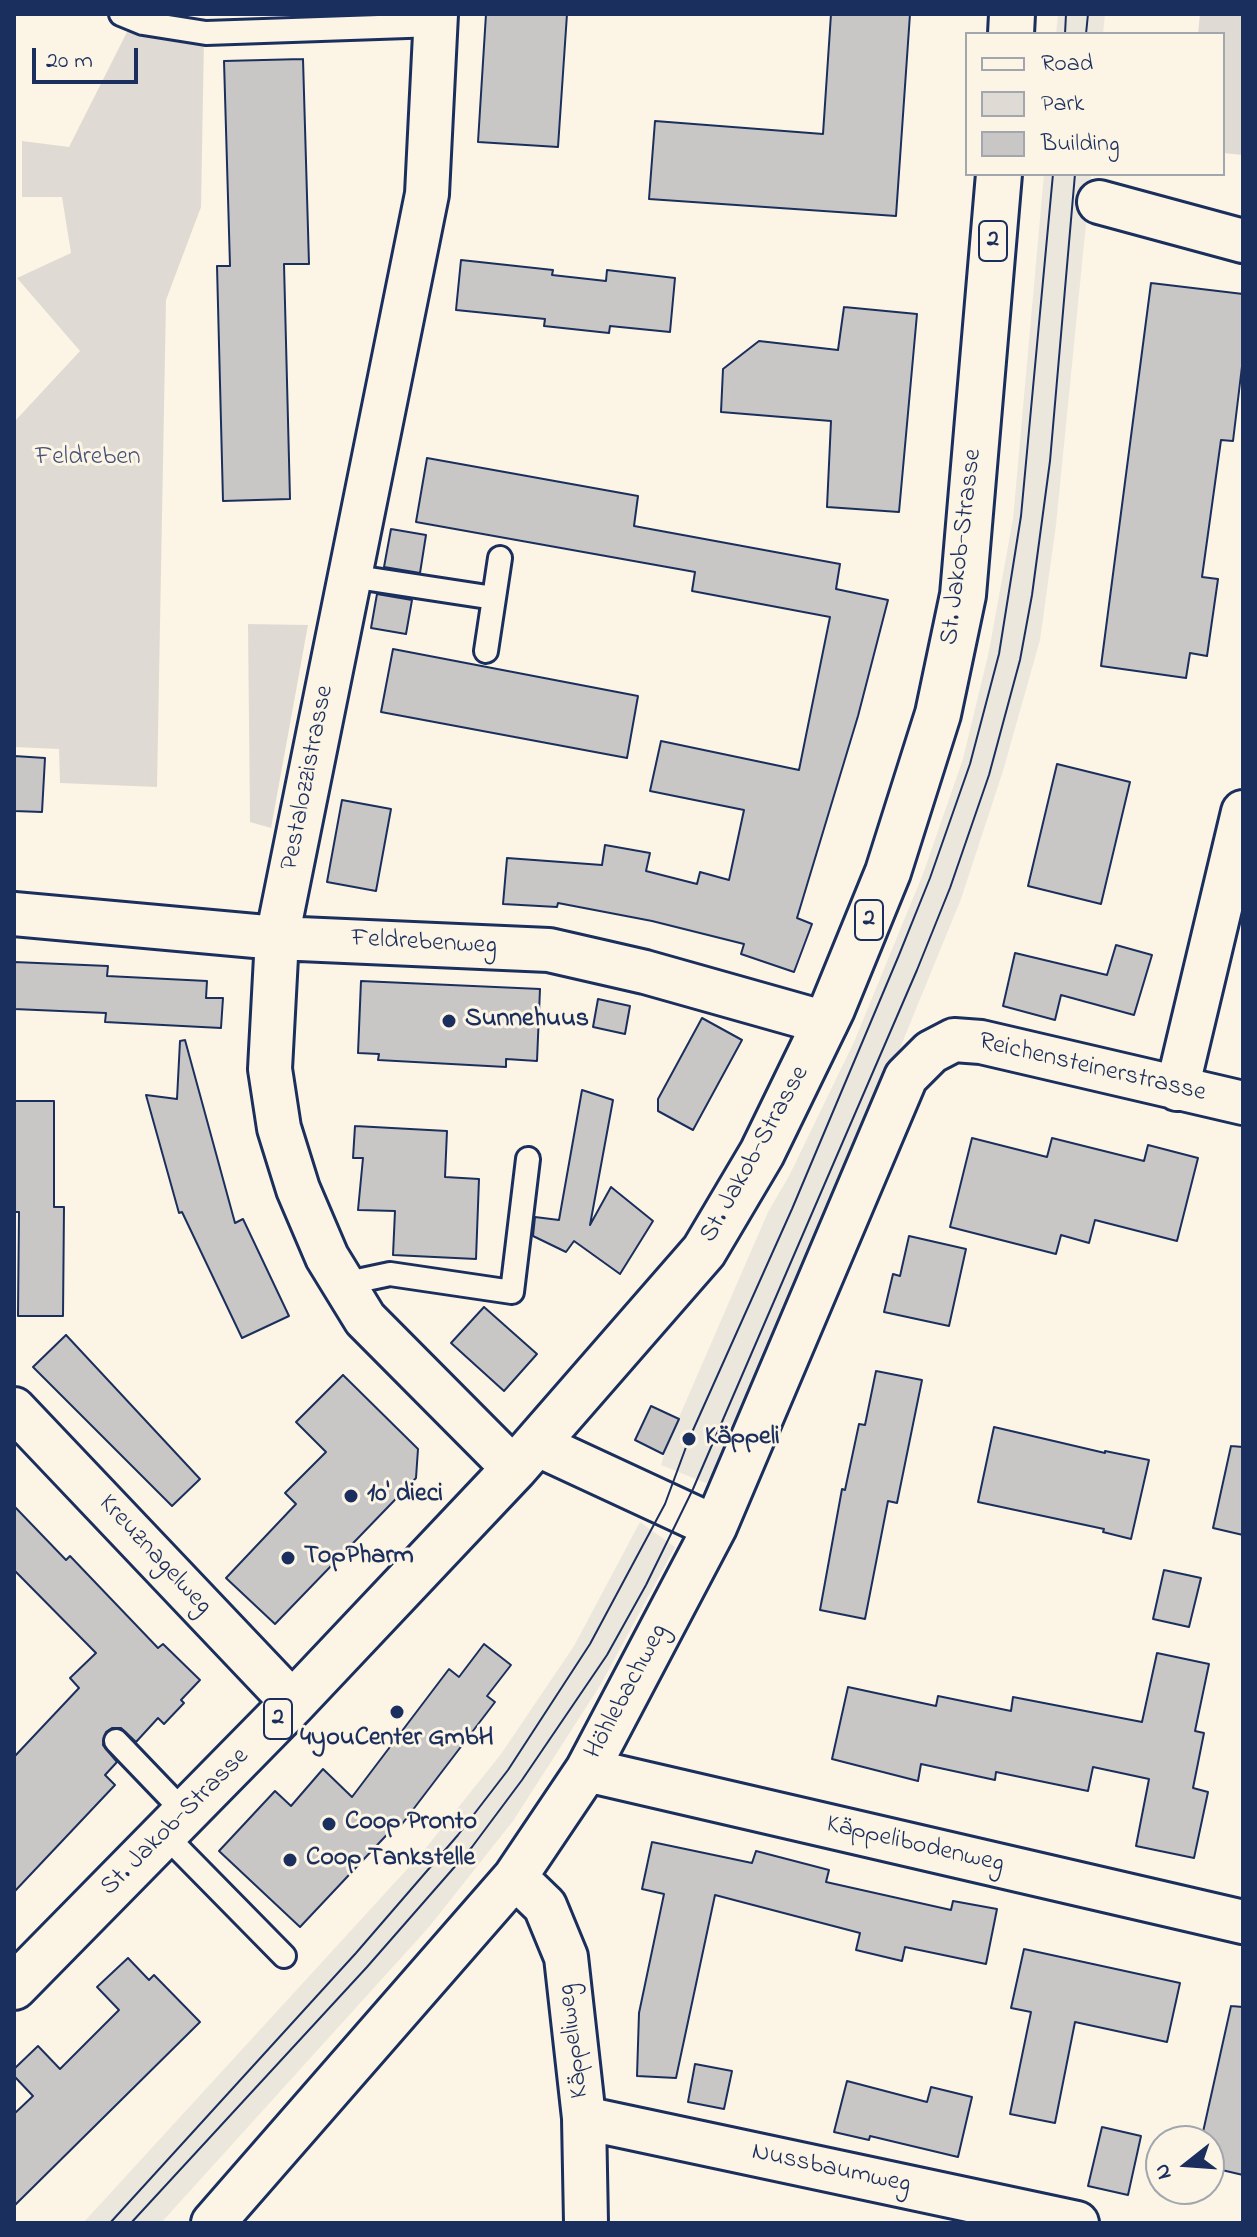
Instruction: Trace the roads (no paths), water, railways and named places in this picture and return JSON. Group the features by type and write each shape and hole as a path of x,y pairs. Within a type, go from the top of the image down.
{"main road":[{"name":"St. Jakob-Strasse","path":"14,1987 293,1703 525,1457 704,1251 762,1153 826,1023 888,872 938,714 960,610 999,176"}],"street":[{"name":"Pestalozzistrasse","path":"436,20 427,194 277,938 270,1069 279,1128 298,1189 327,1257 365,1319 525,1457"},
{"path":"1099,202 1243,241"},
{"path":"1177,1089 1243,812"},
{"name":"Feldrebenweg","path":"14,914 277,938 549,950 645,972 826,1023"},
{"name":"Reichensteinerstrasse","path":"906,1077 931,1052 954,1040 981,1042 1243,1103"},
{"name":"Höhlebachweg","path":"213,2223 515,1877 587,1770 715,1527 906,1077"},
{"name":"Kreuznagelweg","path":"14,1409 293,1703"},
{"path":"525,1457 715,1527"},
{"name":"Käppelibodenweg","path":"587,1770 1243,1922"},
{"name":"Käppeliweg","path":"515,1877 545,1906 566,1957 584,2118 586,2223"},
{"name":"Nussbaumweg","path":"584,2118 1077,2223"}],"lane":[{"path":"121,14 143,23 206,33 436,20"},
{"path":"486,651 500,558"},
{"path":"350,576 494,598"},
{"path":"343,1284 390,1274 512,1292 528,1159"},
{"path":"116,1741 175,1824 284,1956"}],"tram line":[{"path":"1065,32 1066,14"},
{"path":"1086,32 1088,14"},
{"path":"110,2223 356,1953 458,1835 508,1770 590,1644 665,1504 689,1439 792,1209 899,955 970,764 999,654 1021,516 1053,176"},
{"path":"131,2223 367,1967 472,1847 607,1655 646,1585 693,1489 917,970 950,888 989,775 1020,660 1032,595 1050,461 1075,176"}],"place":[{"name":"Sunnehuus","path":"449,1021"},
{"name":"Käppeli","path":"689,1439"},
{"name":"10' dieci","path":"351,1496"},
{"name":"TopPharm","path":"288,1558"},
{"name":"4youCenter GmbH","path":"397,1712"},
{"name":"Coop Pronto","path":"329,1824"},
{"name":"Coop Tankstelle","path":"290,1860"}],"park label":[{"name":"Feldreben","path":"88,459"}]}
